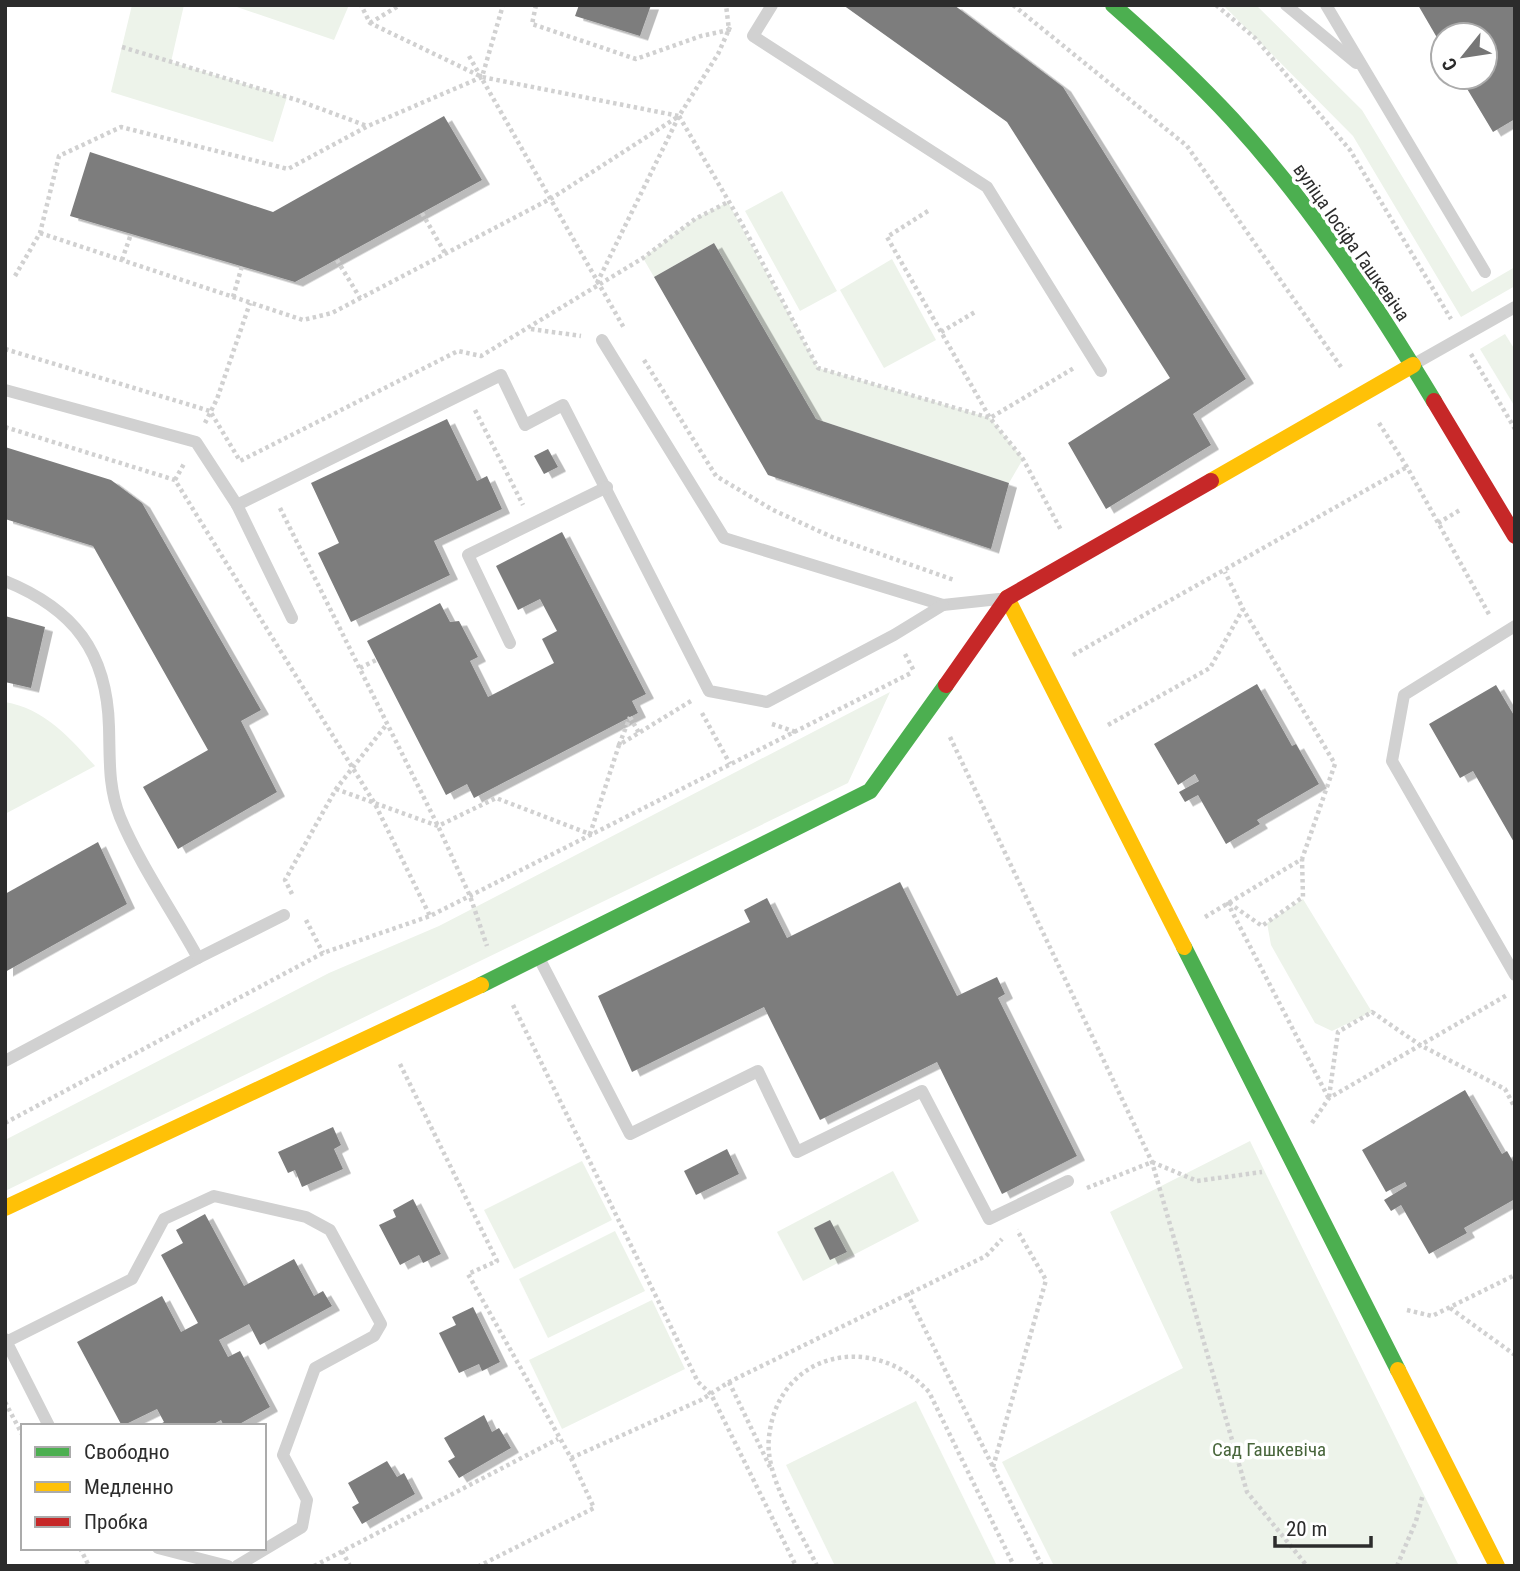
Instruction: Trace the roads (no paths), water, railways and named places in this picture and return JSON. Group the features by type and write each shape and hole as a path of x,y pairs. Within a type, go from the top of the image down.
{"street":[{"name":"вуліца Іосіфа Гашкевіча","path":"1114,5 1143,29 1243,129 1331,243 1413,365 1515,536"},
{"path":"5,1208 384,1033 870,791 1007,598 1413,365"},
{"path":"1007,598 1497,1566"}],"lane":[{"path":"772,5 753,36 986,187 1101,371"},
{"path":"1286,5 1363,69"},
{"path":"1326,5 1485,272"},
{"path":"1413,365 1515,307"},
{"path":"602,340 724,538 943,605 1007,598"},
{"path":"237,505 501,375 525,425 563,405 709,691 767,702 894,635 943,605"},
{"path":"5,390 196,442 237,505 292,618"},
{"path":"510,643 468,555 607,487"},
{"path":"5,581 39,595 77,629 103,675 109,726 109,780 121,818 198,958"},
{"path":"1515,626 1404,695 1392,761 1515,975"},
{"path":"5,1061 284,915"},
{"path":"537,955 630,1134 758,1071 797,1152 922,1091 989,1219 1068,1181"},
{"path":"48,1424 6,1340 132,1279 164,1219 214,1196 306,1217 330,1230 381,1324 374,1336 315,1368 283,1455 307,1500 302,1527 266,1549"},
{"path":"166,1550 228,1566"},
{"path":"237,1566 264,1550"}],"park label":[{"name":"Сад Гашкевіча","path":"1269,1449"}]}
